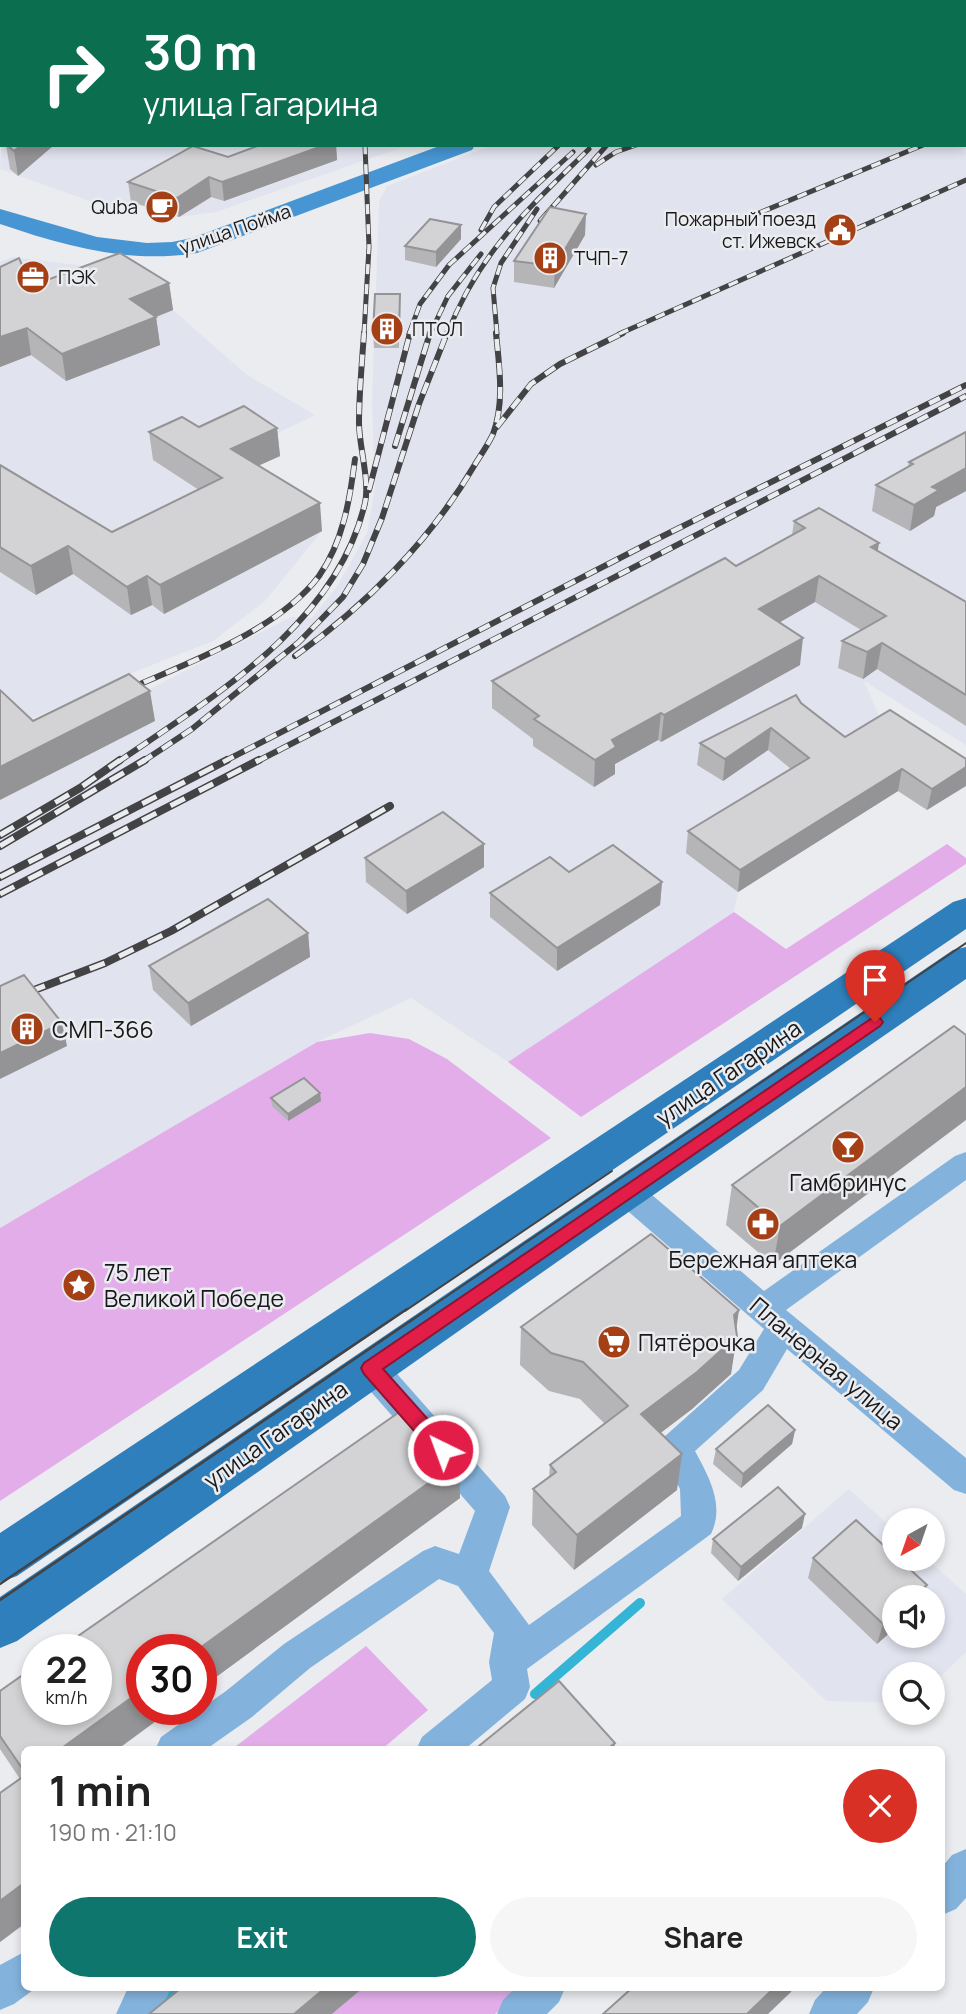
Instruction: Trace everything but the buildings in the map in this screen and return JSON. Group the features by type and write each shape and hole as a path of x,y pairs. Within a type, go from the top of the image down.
{"main road":[{"name":"улица Пойма","path":"0,216 116,248 141,251 177,250 197,246 459,147"},
{"name":"улица Гагарина","path":"0,1625 370,1368 610,1177 966,911"},
{"name":"улица Гагарина","path":"0,1560 610,1177 966,960"}],"street":[{"path":"508,1662 699,1523 696,1488 675,1448 751,1380 773,1318 966,1164"},
{"name":"Планерная улица","path":"610,1177 966,1479"},
{"path":"370,1368 493,1507 470,1574"},
{"path":"180,1746 239,1704 297,1656 435,1562 470,1574 513,1629 508,1662 512,1687 440,1746"},
{"path":"945,1892 966,1869"},
{"path":"0,1990 21,1974"},
{"path":"136,2014 149,1991"},
{"path":"517,2014 542,1991"},
{"path":"830,2014 851,1991"}],"shaded area":[{"path":"1,147 403,147 216,212 179,217 131,202 115,210 0,169"},
{"path":"488,147 966,147 966,745 864,681 886,732 966,786 927,810 898,791 738,892 734,912 508,1062 411,998 317,1042 0,1228 0,765 291,617 312,618 338,585 367,533 375,488 372,403 379,202 387,186"},
{"path":"13,257 109,269 173,310 247,375 315,415 259,442 280,456 235,477 322,531 265,601 213,641 142,669 0,733 0,262"},
{"path":"947,844 966,858 966,864 581,1117 508,1062 734,912 786,949"},
{"path":"370,1033 409,1039 447,1059 551,1138 0,1501 0,1228 317,1042"},
{"path":"849,1489 882,1519 882,1572 941,1572 966,1594 966,1652 945,1672 945,1662 882,1662 882,1703 826,1701 722,1599"},
{"path":"366,1646 428,1710 386,1746 236,1746"},
{"path":"359,1991 521,1991 495,2014 332,2014"}],"waterway":[{"path":"535,1694 640,1603"},
{"path":"160,2001 173,1991"}],"tram line":[{"path":"425,1311 966,943"},
{"path":"405,1311 612,1171"},
{"path":"0,1584 407,1309"},
{"path":"0,1600 428,1309"}],"railway":[{"path":"364,334 369,247 365,147"},
{"path":"481,230 494,207 557,147"},
{"path":"540,221 605,147"},
{"path":"596,165 616,152 630,147"},
{"path":"742,220 918,147"},
{"path":"447,334 474,279 490,255 526,212 589,149"},
{"path":"409,334 420,304 449,265 573,152"},
{"path":"619,334 966,180"},
{"path":"497,334 493,288 501,263 537,209"},
{"path":"430,334 448,296 481,254"},
{"path":"118,762 193,711 267,653 300,621 328,585 350,546 365,503 366,484 359,432 364,333"},
{"path":"369,490 410,333"},
{"path":"395,446 430,333"},
{"path":"142,762 192,729 299,642 343,597 363,564 382,518 419,404 447,333"},
{"path":"295,656 371,594 416,546 457,494 493,434 497,422 500,384 496,333"},
{"path":"497,427 531,384 560,364 623,333"},
{"path":"223,762 653,541 966,385"},
{"path":"256,762 966,396"},
{"path":"122,692 228,645 279,614 301,596 319,576 340,535 355,459"},
{"path":"0,835 80,788 120,760"},
{"path":"0,846 145,760"},
{"path":"0,877 227,760"},
{"path":"0,894 259,760"},
{"path":"0,1003 105,963 171,931 390,806"}],"place":[{"name":"Quba","path":"162,207"},
{"name":"Пожарный поезд ст. Ижевск","path":"840,230"},
{"name":"ТЧП-7","path":"550,258"},
{"name":"ПЭК","path":"33,277"},
{"name":"ПТОЛ","path":"387,329"},
{"name":"СМП-366","path":"27,1029"},
{"name":"Гамбринус","path":"848,1147"},
{"name":"Бережная аптека","path":"763,1224"},
{"name":"75 лет Великой Победе","path":"79,1285"},
{"name":"Пятёрочка","path":"614,1342"}],"route":[{"path":"443,1450 370,1368 875,1022"}]}
